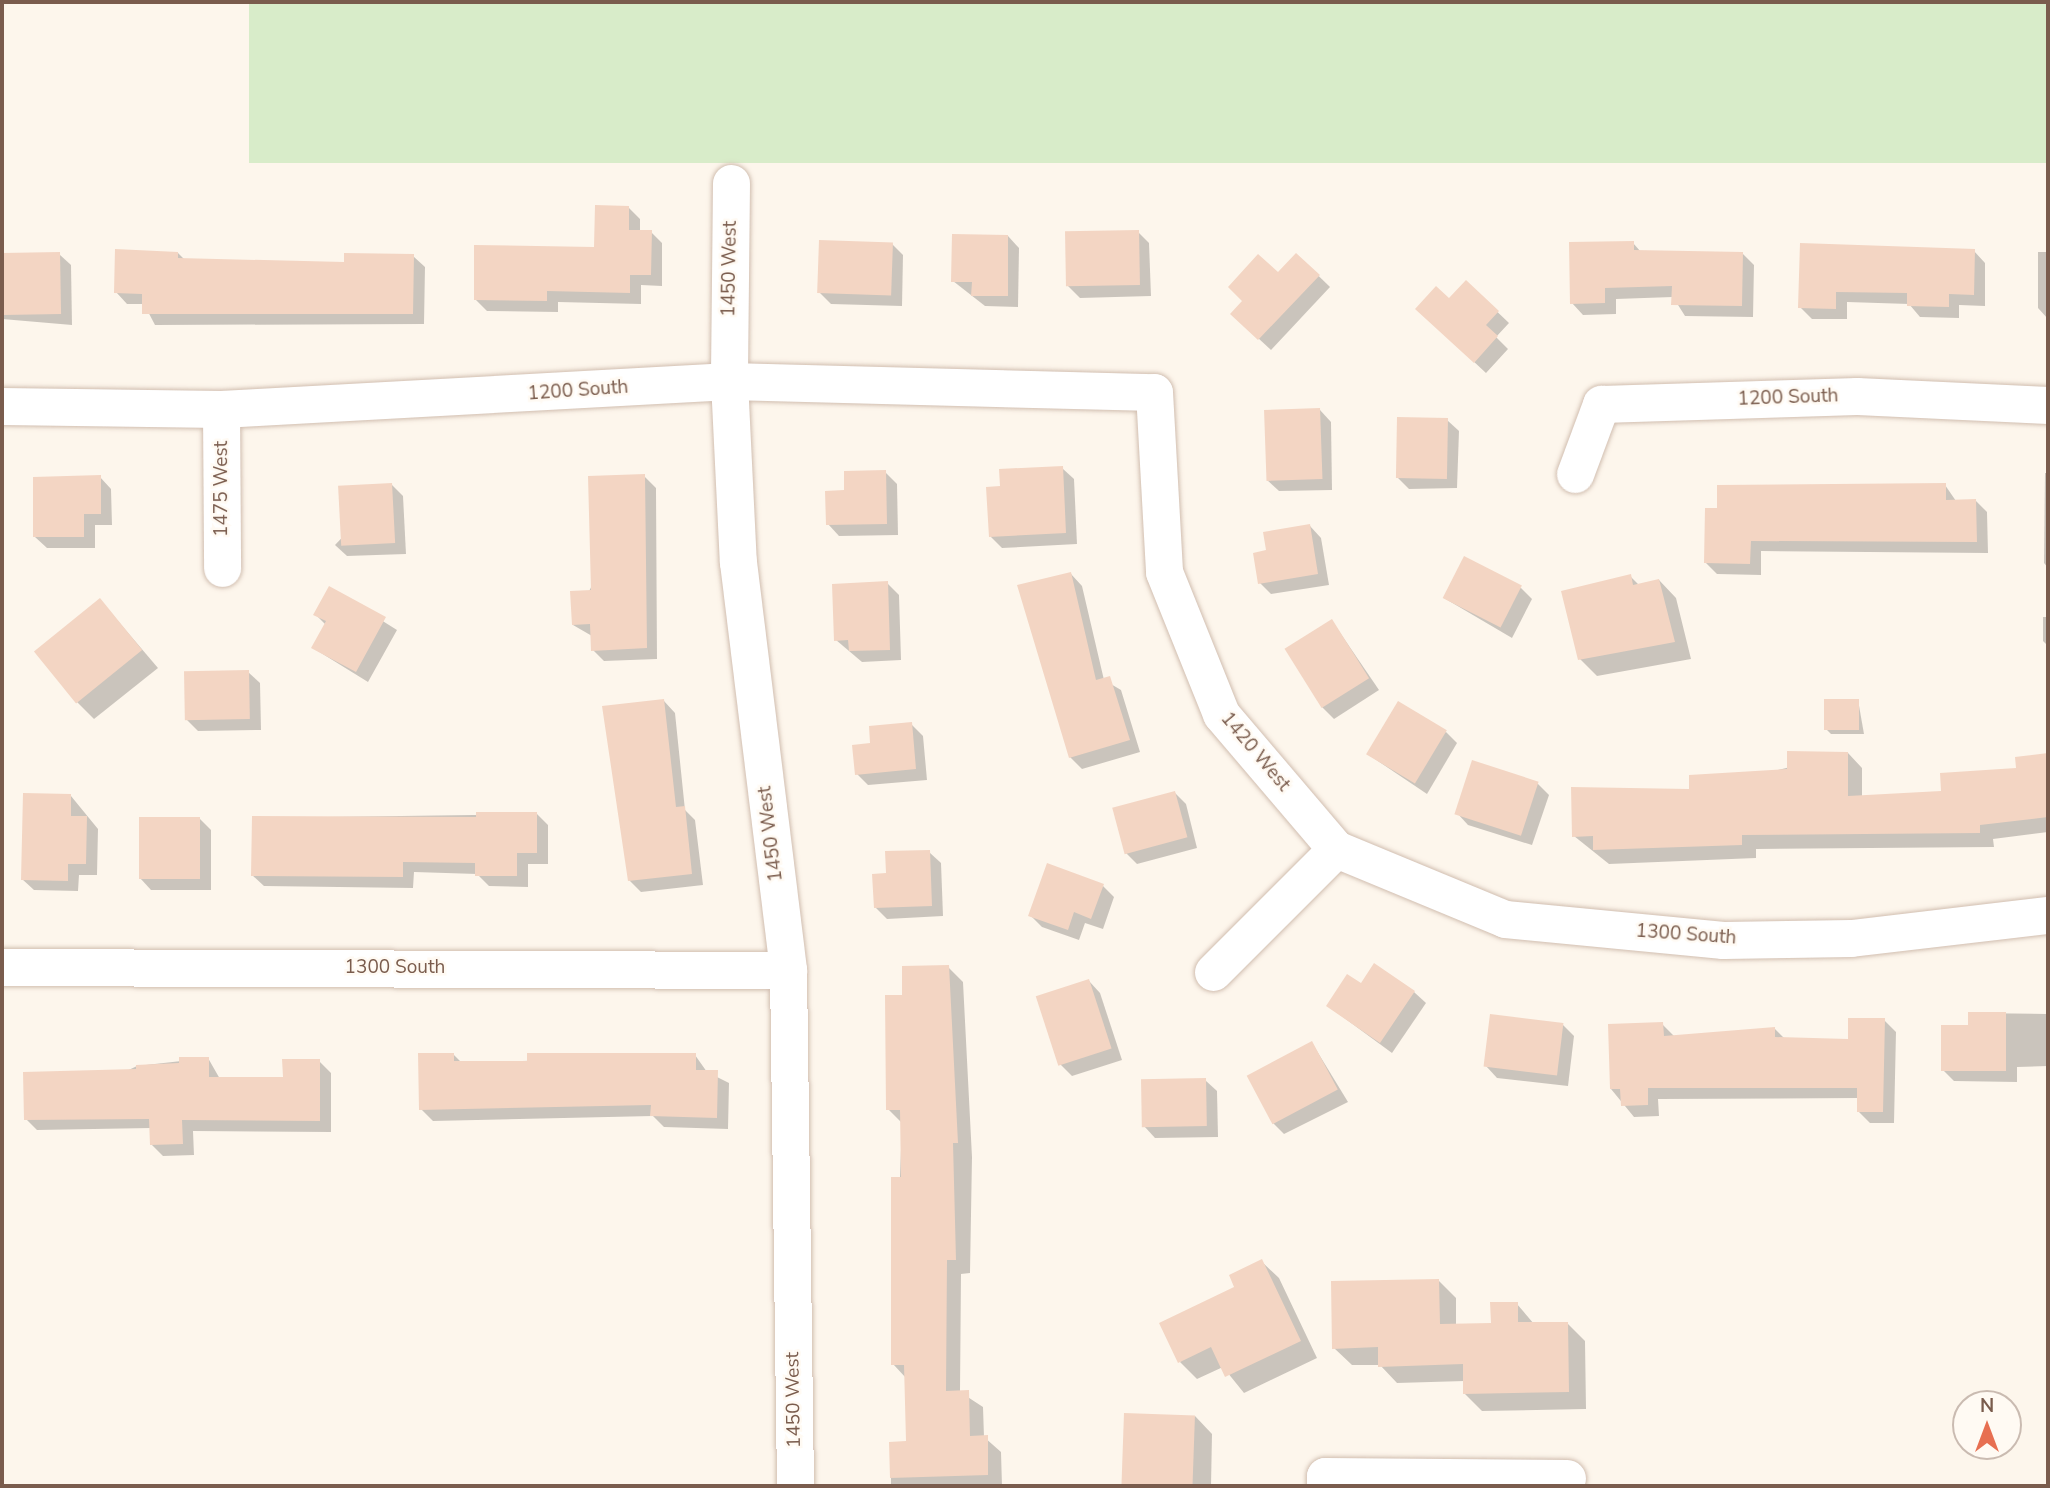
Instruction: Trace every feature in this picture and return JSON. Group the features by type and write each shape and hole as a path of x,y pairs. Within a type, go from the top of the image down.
{"street":[{"name":"1450 West","path":"731,183 729,381 738,562 788,970 795,1486"},
{"name":"1200 South","path":"2,406 221,409 729,381 1154,392"},
{"name":"1420 West","path":"1154,392 1164,572 1221,714 1336,849"},
{"name":"1200 South","path":"1575,474 1601,404 1857,396 2048,405"},
{"name":"1475 West","path":"221,409 222,568"},
{"name":"1300 South","path":"1336,849 1505,919 1710,939 1851,938 2048,915"},
{"path":"1213,972 1336,849"},
{"name":"1300 South","path":"2,967 788,970"},
{"path":"1325,1481 1567,1478"}],"green space":[{"path":"249,2 2048,2 2048,163 249,163"}],"building":[{"path":"595,205 629,206 629,230 652,230 651,275 630,275 630,293 547,291 547,301 474,300 474,245 594,247"},
{"path":"1139,230 1140,285 1066,286 1065,231"},
{"path":"952,234 1008,235 1008,296 971,296 972,282 951,282"},
{"path":"819,240 893,243 891,296 817,293"},
{"path":"1634,241 1634,250 1743,252 1742,306 1671,305 1672,286 1605,288 1605,303 1570,304 1569,242"},
{"path":"1800,243 1975,249 1974,295 1949,294 1949,307 1907,306 1907,293 1836,292 1836,309 1798,308"},
{"path":"115,249 178,252 178,258 344,262 344,253 414,254 413,314 142,314 142,294 114,293"},
{"path":"60,252 61,314 3,315 2,253"},
{"path":"1296,253 1320,275 1258,340 1230,314 1242,301 1228,287 1258,254 1278,272"},
{"path":"1466,280 1499,311 1486,325 1498,336 1474,363 1415,309 1436,286 1449,298"},
{"path":"1320,408 1322,479 1267,481 1264,410"},
{"path":"1397,417 1448,418 1447,479 1396,478"},
{"path":"1063,466 1066,533 989,537 986,487 1000,486 999,469"},
{"path":"886,470 887,524 826,525 825,491 844,490 844,471"},
{"path":"645,474 647,648 591,651 590,624 572,625 570,591 591,590 588,476"},
{"path":"101,475 101,514 84,514 84,537 33,537 33,477"},
{"path":"392,483 395,543 341,546 338,486"},
{"path":"1946,483 1946,500 1976,499 1977,542 1751,541 1750,564 1704,563 1705,508 1717,508 1717,485"},
{"path":"1310,524 1318,574 1258,584 1253,553 1266,550 1263,532"},
{"path":"1464,556 1522,586 1501,627 1443,598"},
{"path":"1071,572 1096,680 1110,676 1130,740 1069,758 1017,585"},
{"path":"1631,574 1633,585 1659,579 1675,642 1578,660 1561,591"},
{"path":"888,581 890,650 849,651 848,640 834,641 832,584"},
{"path":"329,586 386,617 356,672 311,648 326,621 313,615"},
{"path":"100,598 142,650 76,704 34,651"},
{"path":"1332,619 1369,678 1322,708 1285,649"},
{"path":"249,670 250,719 185,720 184,671"},
{"path":"664,699 676,807 685,806 692,874 628,881 602,706"},
{"path":"1824,699 1859,699 1859,730 1824,730"},
{"path":"1398,701 1447,730 1415,784 1366,754"},
{"path":"912,722 916,769 855,775 852,745 870,743 869,726"},
{"path":"1787,751 1848,752 1848,796 1941,791 1940,773 2016,768 2015,757 2048,753 2048,817 1980,825 1980,833 1742,835 1742,845 1593,850 1593,836 1572,837 1571,787 1689,789 1689,775 1787,769"},
{"path":"1472,760 1539,782 1521,836 1454,814"},
{"path":"1175,791 1187,837 1125,854 1112,808"},
{"path":"23,793 71,794 71,816 87,816 86,864 68,864 68,881 21,880"},
{"path":"476,812 537,812 537,853 517,853 517,876 475,876 475,863 403,862 403,877 251,876 252,816 476,817"},
{"path":"139,817 200,817 200,879 139,879"},
{"path":"930,850 932,906 874,908 872,874 886,873 885,851"},
{"path":"1047,863 1104,884 1091,919 1074,912 1068,930 1028,916"},
{"path":"1374,963 1415,991 1380,1043 1326,1006 1347,974 1361,983"},
{"path":"949,965 958,1143 953,1143 956,1260 947,1260 946,1391 969,1390 970,1436 988,1435 988,1475 890,1478 889,1442 906,1441 904,1365 891,1365 891,1177 901,1177 900,1110 886,1110 885,995 902,995 902,966"},
{"path":"1089,979 1112,1048 1058,1066 1036,996"},
{"path":"1968,1012 2006,1012 2006,1071 1941,1071 1941,1025 1968,1025"},
{"path":"1490,1014 1563,1023 1557,1076 1484,1067"},
{"path":"1848,1018 1885,1018 1883,1112 1857,1112 1857,1088 1648,1088 1648,1105 1621,1106 1620,1089 1610,1089 1608,1024 1663,1022 1664,1036 1775,1027 1775,1037 1848,1039"},
{"path":"1312,1041 1338,1090 1272,1124 1247,1076"},
{"path":"418,1053 454,1053 454,1061 527,1061 527,1053 696,1053 696,1070 718,1070 717,1118 650,1116 651,1105 419,1110"},
{"path":"179,1057 209,1057 209,1077 283,1077 282,1059 320,1059 320,1121 182,1120 183,1144 150,1145 149,1119 24,1120 23,1072 136,1069 136,1065 179,1063"},
{"path":"1206,1078 1207,1126 1142,1127 1141,1079"},
{"path":"1262,1259 1301,1341 1225,1377 1211,1347 1178,1363 1159,1323 1234,1287 1229,1275"},
{"path":"1439,1279 1440,1324 1491,1323 1490,1302 1518,1302 1518,1322 1568,1322 1569,1392 1463,1394 1463,1364 1378,1367 1378,1347 1332,1349 1331,1281"},
{"path":"1124,1413 1195,1415 1192,1486 1121,1486"}]}
